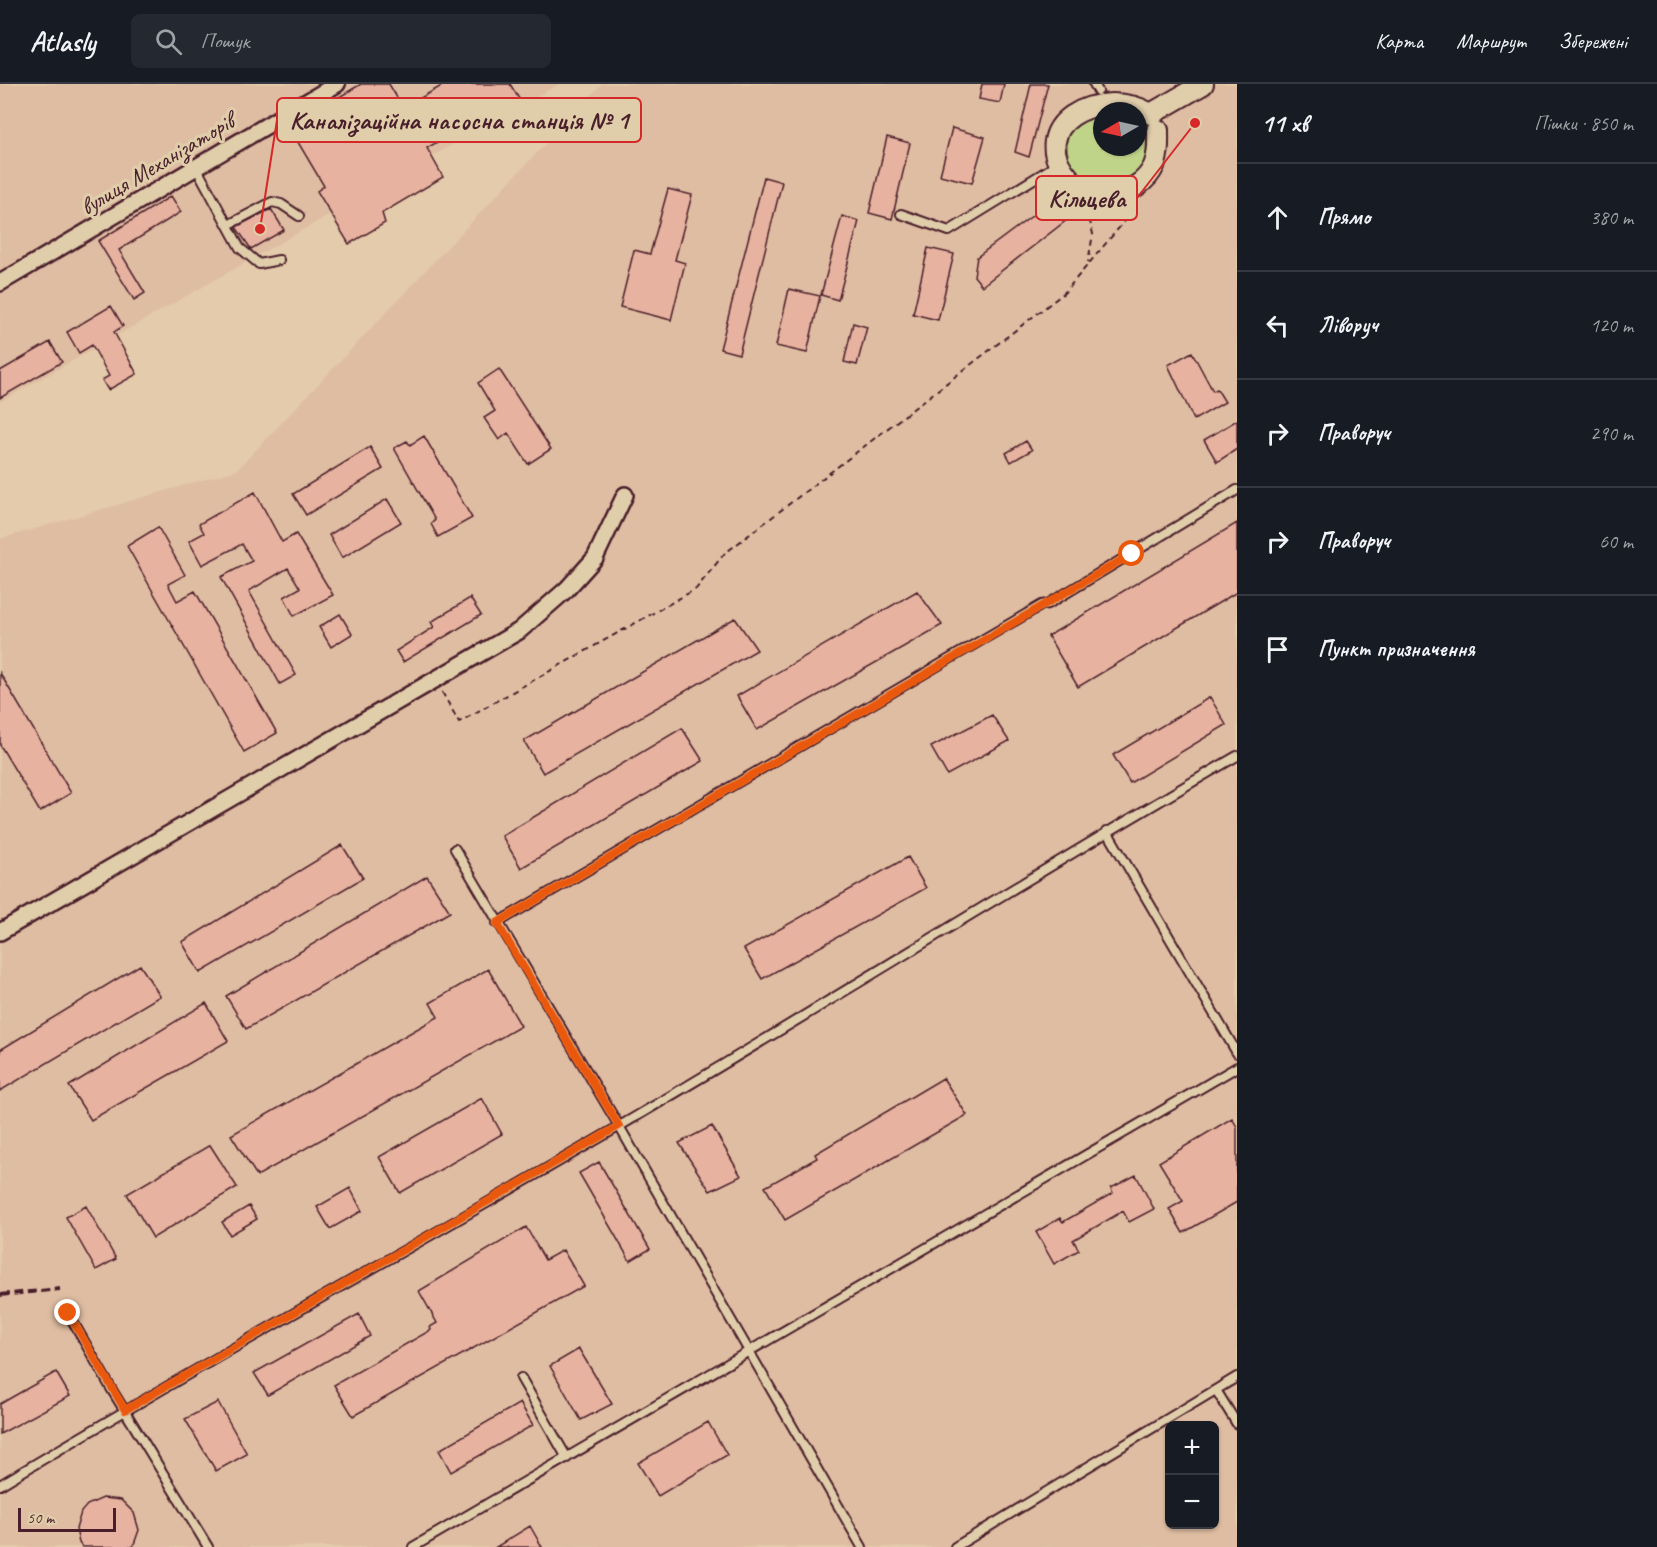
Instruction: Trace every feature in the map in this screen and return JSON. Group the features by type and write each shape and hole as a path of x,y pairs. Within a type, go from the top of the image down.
{"street":[{"name":"вулиця Механізаторів","path":"0,284 337,84"},
{"path":"1155,122 1181,97 1203,84"},
{"path":"1096,88 1115,90 1130,95 1155,122 1158,152 1153,168 1143,181 1124,192 1106,195 1082,188 1069,178 1059,164 1055,145 1059,121 1076,100 1096,88"},
{"path":"0,932 519,632 567,589 596,558 626,495"}],"lane":[{"path":"901,214 949,231 1059,164"},
{"path":"196,167 240,248 259,264 279,260"},
{"path":"228,225 272,202 281,204 299,216"},
{"path":"497,923 972,645 1048,604 1237,490"},
{"path":"0,1485 125,1410 619,1126 1107,831 1237,756"},
{"path":"1107,831 1237,1053"},
{"path":"455,849 619,1126 862,1547"},
{"path":"413,1547 1237,1067"},
{"path":"68,1313 208,1547"},
{"path":"955,1547 1237,1377"},
{"path":"521,1378 567,1458"},
{"path":"1216,1390 1237,1424"}],"path":[{"path":"435,681 459,722 696,589 724,554 1064,293 1134,210 1143,181"},
{"path":"1082,188 1093,234 1087,264"}],"shaded area":[{"path":"0,84 559,84 0,402"},
{"path":"602,84 1237,84 1237,1547 0,1547 0,539 237,470"}],"green space":[{"path":"1093,114 1093,156 1147,156 1147,132 1150,139 1147,160 1134,175 1114,183 1094,182 1077,173 1068,152 1071,121"}],"building":[{"path":"361,84 389,84 403,108 445,84 510,84 521,102 497,116 493,109 427,148 443,177 382,213 385,223 349,244 317,191 324,186 289,127"},
{"path":"982,84 1004,84 1000,103 979,99"},
{"path":"1031,84 1048,84 1029,157 1015,152"},
{"path":"952,128 985,137 972,183 940,175"},
{"path":"887,137 910,143 892,219 869,213"},
{"path":"764,177 782,182 739,354 720,349"},
{"path":"668,189 692,195 675,260 685,263 671,320 620,307 634,250 650,254"},
{"path":"1064,192 1077,212 982,286 974,276 977,257"},
{"path":"171,196 181,212 119,250 145,293 134,300 98,241"},
{"path":"271,209 284,230 251,249 236,227"},
{"path":"842,216 859,221 838,300 821,295"},
{"path":"928,248 954,254 938,320 913,314"},
{"path":"789,289 820,296 807,353 776,346"},
{"path":"111,306 123,326 114,332 137,374 108,390 102,380 109,376 92,345 79,353 67,332"},
{"path":"853,323 867,327 857,365 844,362"},
{"path":"50,342 62,362 0,398 0,371"},
{"path":"1192,352 1213,391 1217,389 1225,402 1194,420 1168,365"},
{"path":"499,369 551,449 528,464 508,433 499,440 484,418 495,411 478,383"},
{"path":"1237,420 1237,449 1217,462 1204,440"},
{"path":"424,436 472,518 438,537 431,524 435,520 394,448 407,441 410,445"},
{"path":"1026,441 1032,450 1011,462 1006,453"},
{"path":"370,447 383,469 306,515 293,494"},
{"path":"255,492 282,542 296,534 333,595 294,616 284,597 300,588 288,568 249,591 296,675 280,684 221,577 252,561 242,544 202,565 189,541 204,533 199,524"},
{"path":"387,499 401,522 342,558 329,535"},
{"path":"1237,523 1237,592 1078,687 1048,636"},
{"path":"158,527 185,575 168,584 177,601 195,591 277,733 244,752 127,546"},
{"path":"917,591 942,625 757,730 737,696"},
{"path":"470,598 481,615 403,662 396,651 434,627 431,622"},
{"path":"340,614 352,634 331,647 319,627"},
{"path":"735,618 757,650 543,773 524,741"},
{"path":"0,673 71,793 40,812 0,745"},
{"path":"1210,697 1226,725 1130,783 1113,755"},
{"path":"992,715 1009,741 947,775 931,747"},
{"path":"682,728 703,761 521,868 502,836"},
{"path":"342,845 363,878 200,973 182,942"},
{"path":"908,857 926,888 762,979 744,949"},
{"path":"427,876 450,912 246,1029 226,996"},
{"path":"140,965 160,996 0,1091 0,1050"},
{"path":"488,969 521,1026 257,1176 231,1135 438,1017 430,1003"},
{"path":"206,1003 228,1041 91,1120 69,1086"},
{"path":"943,1078 967,1115 785,1220 765,1187 817,1158 815,1154"},
{"path":"482,1098 502,1134 400,1193 379,1157"},
{"path":"1232,1118 1237,1127 1237,1202 1183,1233 1169,1209 1183,1201 1159,1162"},
{"path":"712,1126 741,1176 710,1191 679,1143"},
{"path":"210,1145 237,1187 153,1238 127,1194"},
{"path":"599,1162 650,1249 630,1261 579,1173"},
{"path":"1136,1175 1154,1209 1129,1222 1123,1211 1073,1240 1079,1250 1054,1264 1036,1232 1060,1218 1063,1222 1113,1193 1111,1188"},
{"path":"350,1188 362,1211 330,1229 317,1207"},
{"path":"86,1206 116,1259 96,1270 66,1217"},
{"path":"249,1206 257,1219 230,1235 222,1222"},
{"path":"526,1227 545,1260 563,1250 584,1286 353,1416 334,1385 431,1330 430,1327 437,1323 419,1291"},
{"path":"359,1314 370,1336 268,1395 254,1373"},
{"path":"579,1349 612,1404 581,1420 550,1366"},
{"path":"56,1372 70,1396 0,1434 0,1404"},
{"path":"218,1402 247,1454 216,1471 185,1419"},
{"path":"520,1403 533,1425 451,1472 439,1450"},
{"path":"708,1422 727,1455 658,1496 638,1463"},
{"path":"103,1498 121,1500 134,1513 139,1530 133,1547 82,1547 79,1543 76,1529 81,1512 87,1505"},
{"path":"530,1526 542,1547 496,1547"}],"railway":[{"path":"0,1295 60,1289"}],"place":[{"name":"Кільцева","path":"1195,123"},
{"name":"Каналізаційна насосна станція № 1","path":"260,229"}],"route":[{"path":"68,1313 125,1410 619,1126 497,923 1132,554"}]}
